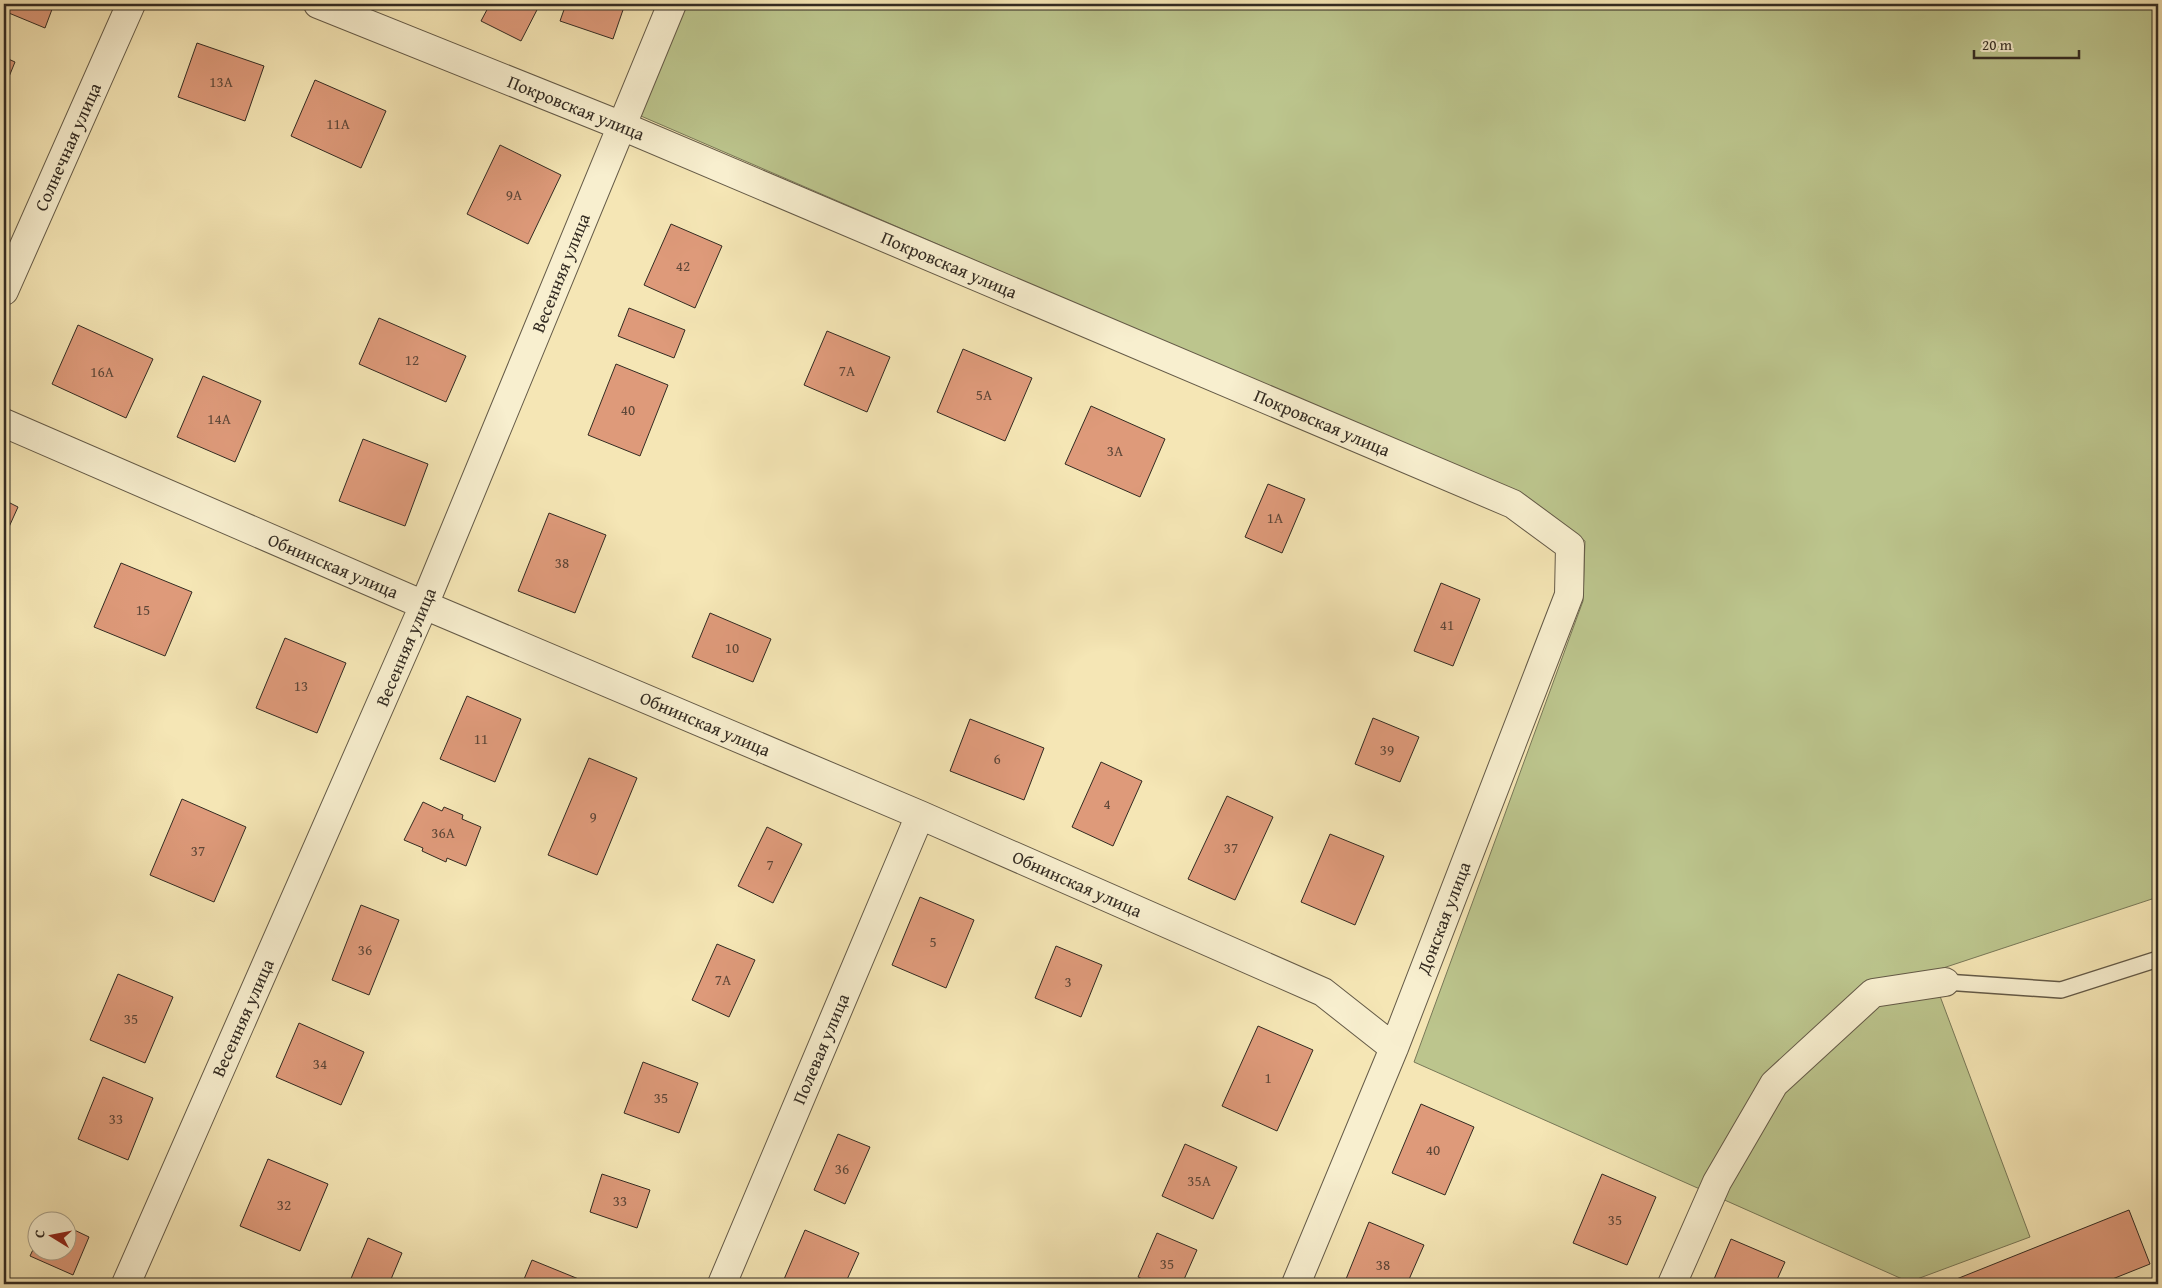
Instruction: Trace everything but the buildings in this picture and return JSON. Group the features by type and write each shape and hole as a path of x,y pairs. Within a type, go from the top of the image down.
{"street":[{"name":"Солнечная улица","path":"4,291 131,4"},
{"name":"Покровская улица","path":"318,4 622,126 1513,504 1570,546"},
{"name":"Весенняя улица","path":"126,1284 424,605 672,4"},
{"name":"Обнинская улица","path":"4,423 424,605 920,815 1323,992 1394,1048"},
{"name":"Донская улица","path":"1296,1284 1394,1048 1569,595 1570,546"},
{"name":"Полевая улица","path":"722,1284 920,815"},
{"path":"1672,1284 1717,1182 1774,1084 1873,993 1945,982"}],"lane":[{"path":"1945,982 2061,990 2158,959"}],"green space":[{"path":"671,4 2158,4 2158,897 1931,972 2030,1237 1909,1282 1414,1062 1583,601 1585,541 1518,495 627,110"}]}
